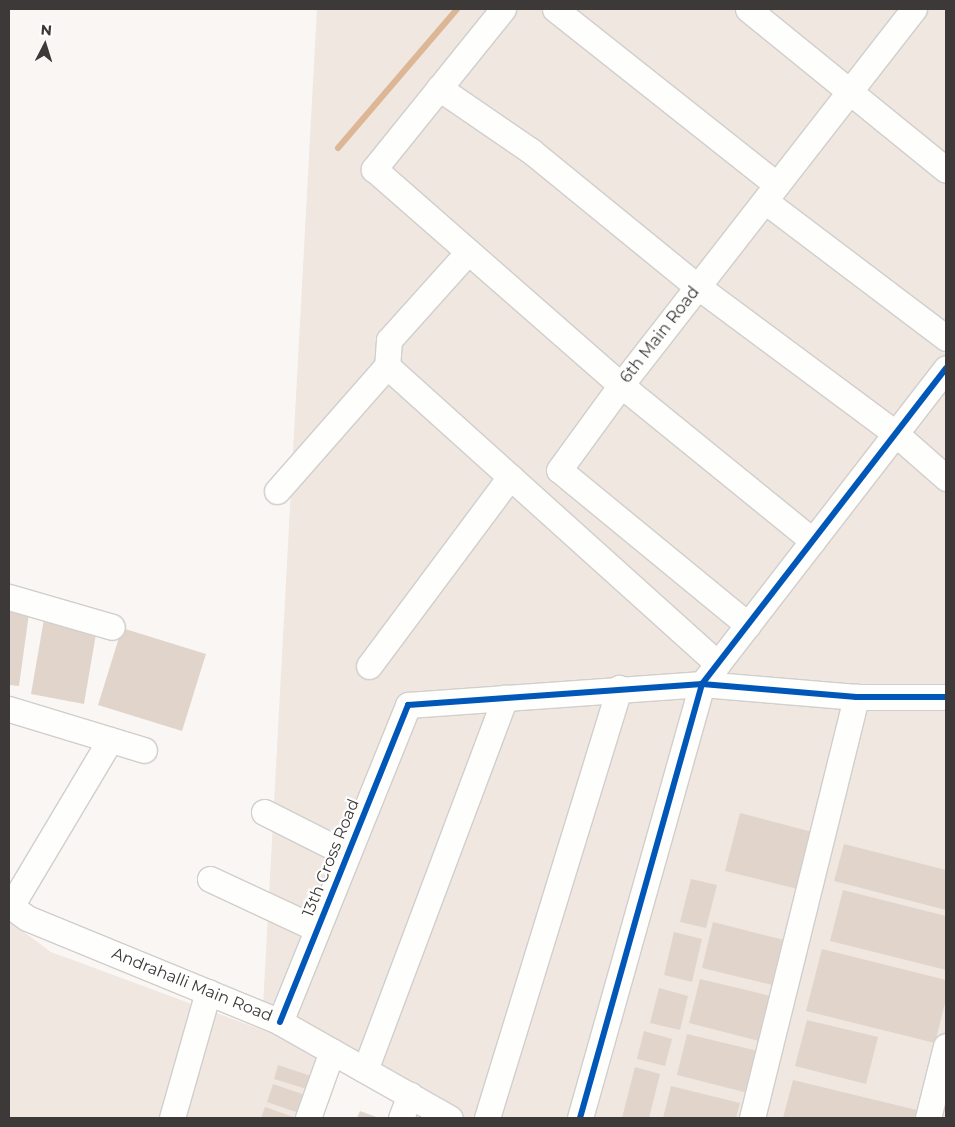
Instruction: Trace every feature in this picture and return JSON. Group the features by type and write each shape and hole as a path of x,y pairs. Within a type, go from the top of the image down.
{"street":[{"path":"503,9 374,169 621,385 813,541"},
{"path":"555,9 771,193 946,338"},
{"path":"748,9 946,170"},
{"name":"6th Main Road","path":"748,625 559,470 621,385 914,9"},
{"path":"439,88 531,151 699,285 896,434 946,478"},
{"path":"277,491 387,366 389,340 468,252"},
{"path":"387,366 718,664"},
{"path":"580,1118 702,684 946,368"},
{"path":"369,666 510,477"},
{"path":"9,597 112,627"},
{"path":"365,1070 505,697 702,684 856,697 946,697"},
{"path":"487,1118 619,688"},
{"name":"13th Cross Road","path":"280,1022 408,705 505,697"},
{"path":"752,1118 856,697"},
{"path":"9,709 144,750"},
{"path":"10,906 110,740"},
{"path":"264,812 347,854"},
{"path":"210,879 317,929"},
{"name":"Andrahalli Main Road","path":"10,906 27,918 280,1022 450,1118"},
{"path":"172,1118 208,992"},
{"path":"928,1118 946,1046"},
{"path":"308,1118 332,1052"},
{"path":"401,1118 410,1095"}],"shaded area":[{"path":"317,9 946,9 946,1118 454,1118 263,1007"},
{"path":"9,921 51,952 322,1052 302,1118 9,1118"}],"building":[{"path":"9,603 30,606 19,686 9,685"},
{"path":"44,619 97,628 84,704 31,694"},
{"path":"122,628 206,654 182,731 98,705"},
{"path":"740,813 816,833 802,890 725,871"},
{"path":"844,844 946,870 946,910 834,881"},
{"path":"691,879 717,885 706,928 680,922"},
{"path":"843,890 946,916 946,970 830,941"},
{"path":"713,922 792,942 780,987 702,968"},
{"path":"674,932 702,939 692,982 664,975"},
{"path":"822,949 946,980 946,999 935,1043 806,1011"},
{"path":"700,979 775,997 763,1042 689,1023"},
{"path":"659,988 688,996 680,1030 650,1023"},
{"path":"807,1020 878,1037 866,1084 795,1066"},
{"path":"644,1031 672,1039 665,1066 637,1059"},
{"path":"687,1034 762,1052 752,1094 677,1075"},
{"path":"278,1065 314,1077 310,1090 274,1079"},
{"path":"635,1067 660,1074 649,1118 622,1118"},
{"path":"793,1080 925,1112 923,1118 783,1118"},
{"path":"273,1084 305,1095 299,1113 267,1102"},
{"path":"671,1086 740,1103 736,1118 663,1118"},
{"path":"265,1107 296,1118 261,1118"},
{"path":"360,1111 379,1118 357,1118"}],"waterway":[{"path":"338,148 457,9"}],"cycle path":[{"path":"580,1118 702,684 946,368"},
{"path":"280,1022 408,705 702,684 856,697 946,697"}]}
